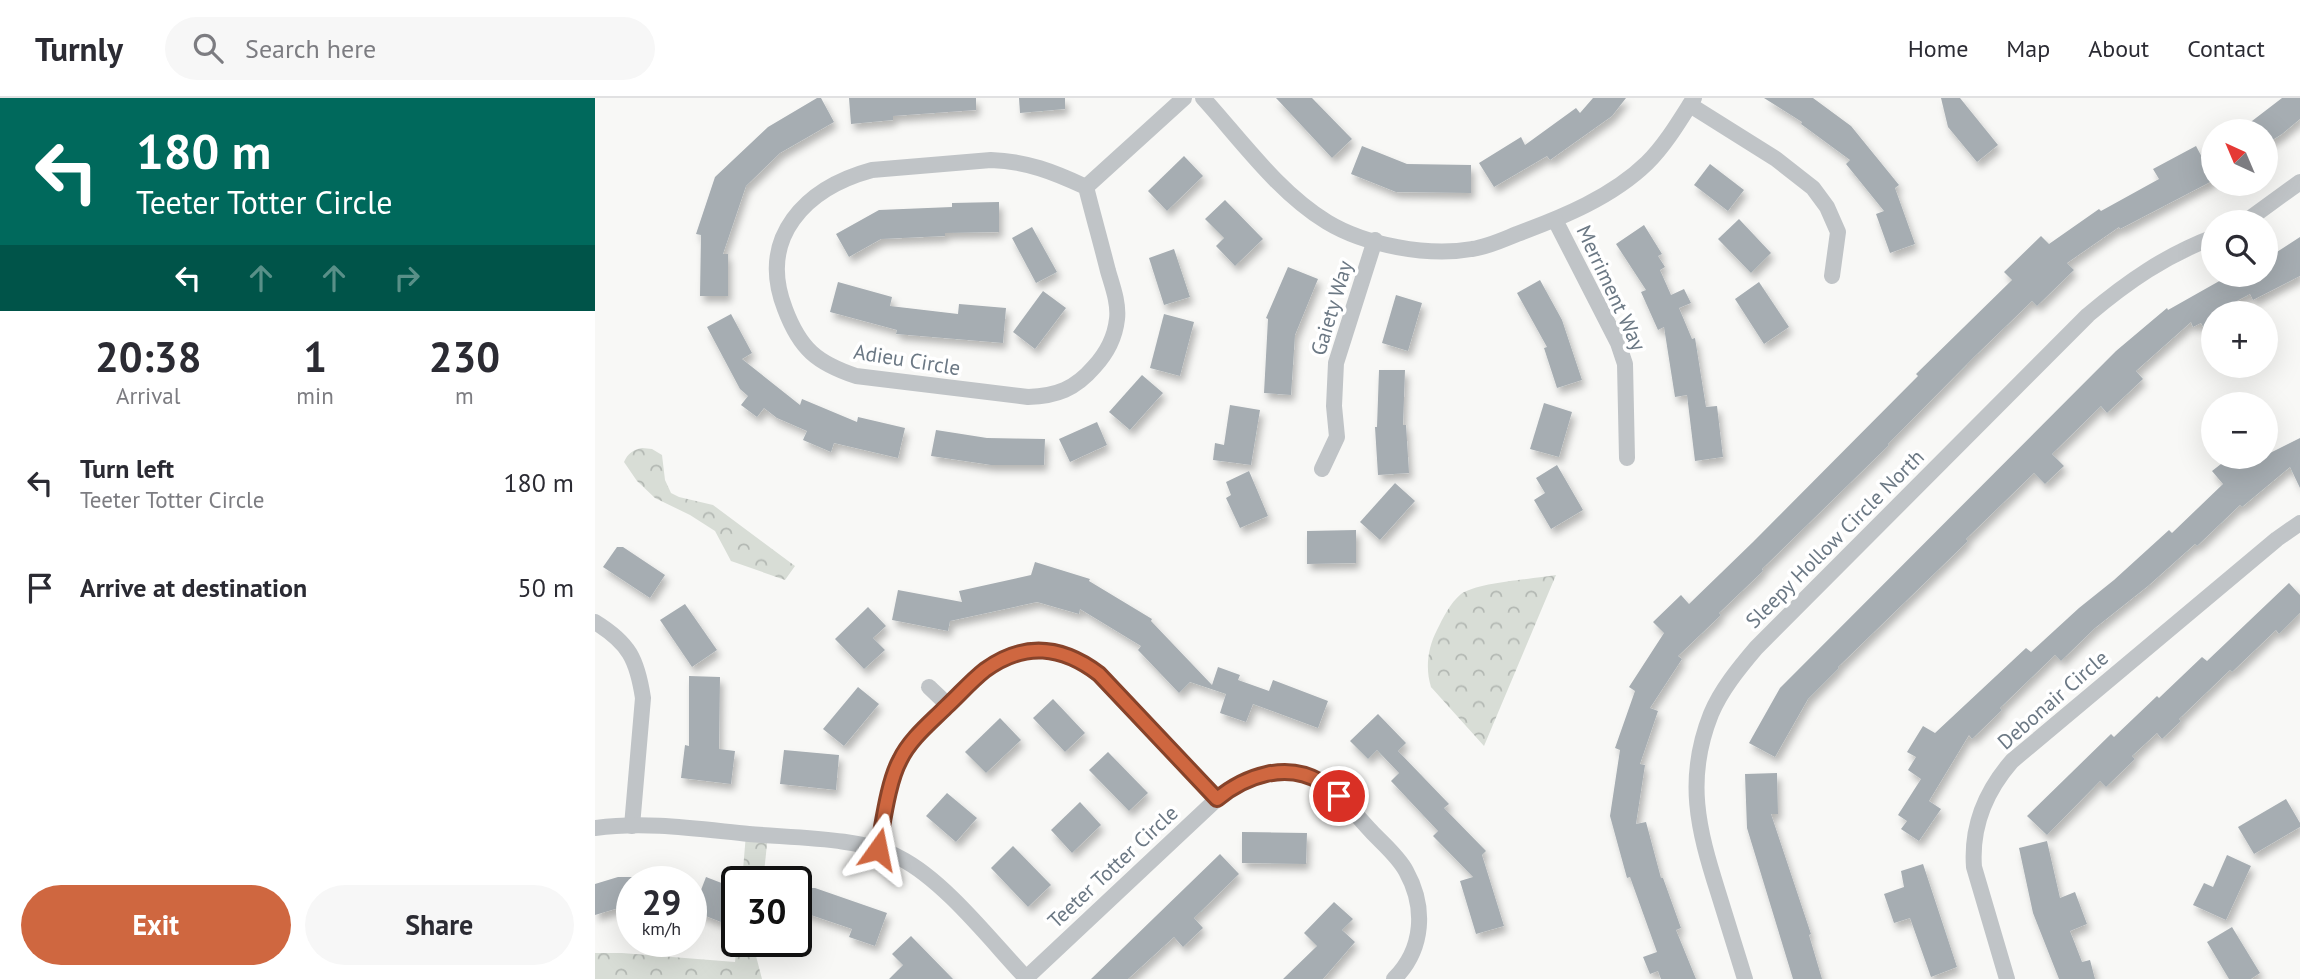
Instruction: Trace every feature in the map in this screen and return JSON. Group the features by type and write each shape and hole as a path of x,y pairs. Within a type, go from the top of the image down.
{"street":[{"path":"1086,187 1185,98"},
{"path":"1203,98 1307,209 1350,233 1403,249 1429,251 1473,249 1555,220 1598,198 1636,173 1662,144 1692,101 1813,188 1827,207 1838,232 1832,275"},
{"name":"Adieu Circle","path":"1013,160 1055,172 1086,187 1118,317 1112,342 1101,359 1086,376 1066,389 1049,396 1028,397 856,376 818,360 803,345 792,327 777,284 778,247 786,229 812,198 855,175 885,169 1013,160"},
{"path":"2262,210 2300,182"},
{"name":"Merriment Way","path":"1555,220 1618,343 1625,363 1627,458"},
{"name":"Gaiety Way","path":"1322,469 1337,437 1334,406 1336,363 1375,240"},
{"name":"Sleepy Hollow Circle North","path":"1745,979 1703,845 1697,813 1698,760 1711,713 1724,691 1756,648 2088,315 2139,275 2165,259 2201,243"},
{"name":"Debonair Circle","path":"2007,979 1974,867 1973,853 1980,812 1999,776 2012,761 2277,539 2300,523"},
{"path":"595,622 624,643 635,660 640,679 643,698 632,826"},
{"path":"878,849 898,762 909,745 983,671 1021,653 1045,650 1081,660 1099,674 1217,799"},
{"path":"929,687 948,705"},
{"name":"Teeter Totter Circle","path":"1026,979 1233,786 1251,777 1282,772 1319,781 1339,796 1405,868 1415,890 1419,908 1417,943 1410,960 1394,979"},
{"path":"595,828 679,826 847,843 878,849 900,858 940,887 1026,979"}],"green space":[{"path":"642,448 652,449 662,455 665,480 671,493 713,505 795,566 785,580 731,561 715,531 655,498 637,481 624,462 631,452"},
{"path":"1556,575 1484,746 1431,687 1428,665 1434,637 1444,616 1461,594 1493,584"},
{"path":"746,834 768,835 765,866 743,866"},
{"path":"595,953 616,953 616,957 672,957 735,962 736,957 756,957 762,979 595,979"}],"building":[{"path":"821,98 834,122 780,153 746,186 723,254 728,254 728,296 700,296 701,235 696,234 715,177 768,127"},
{"path":"849,98 976,98 976,110 893,116 893,120 851,124"},
{"path":"1019,98 1065,98 1065,109 1020,113"},
{"path":"1276,98 1312,98 1352,139 1332,158"},
{"path":"1593,98 1626,98 1612,116 1550,160 1547,156 1494,187 1479,163 1521,137 1525,145 1576,108 1580,113"},
{"path":"1764,98 1813,98 1851,126 1899,185 1895,188 1915,244 1890,253 1876,214 1884,211 1846,164 1850,160 1801,124 1802,122"},
{"path":"1941,98 1960,98 1998,145 1977,162 1948,127"},
{"path":"2282,98 2300,98 2300,119 2279,136 2279,119 2255,119"},
{"path":"1362,146 1407,164 1471,165 1471,193 1396,192 1351,174"},
{"path":"2196,146 2201,155 2201,187 2120,229 2119,227 2067,263 2074,270 2037,306 2032,301 1975,356 1678,656 1682,659 1650,708 1658,711 1640,764 1645,765 1636,824 1646,822 1661,878 1681,928 1676,930 1696,979 1661,979 1658,971 1650,974 1643,957 1657,952 1630,877 1627,878 1610,816 1620,750 1615,748 1635,691 1629,687 1664,633 1653,622 1681,595 1689,604 1753,542 1918,376 1916,374 2012,280 2004,272 2041,236 2049,244 2099,209 2101,211 2159,179 2153,169"},
{"path":"1184,156 1203,176 1167,211 1148,191"},
{"path":"1710,164 1744,190 1728,211 1694,185"},
{"path":"1225,200 1263,239 1235,266 1216,246 1224,238 1205,219"},
{"path":"999,202 999,232 945,233 945,236 881,239 849,257 836,234 879,210 952,207 952,203"},
{"path":"1739,219 1771,253 1751,273 1718,239"},
{"path":"1644,225 1662,254 1658,256 1665,267 1660,270 1671,295 1684,289 1691,303 1679,308 1692,339 1695,338 1706,407 1717,406 1723,457 1695,461 1687,395 1675,397 1664,327 1658,330 1641,292 1646,290 1616,244"},
{"path":"1032,227 1057,272 1036,283 1012,238"},
{"path":"2300,237 2300,276 2253,300 2250,294 2237,301 2201,301 2201,323 2193,327 2191,322 2136,371 2143,379 2107,413 2101,406 2052,454 2064,466 2045,484 2034,473 1808,699 1775,757 1749,743 1780,688 2116,351 2167,308 2168,310 2209,287 2278,287 2278,251"},
{"path":"1174,249 1190,297 1164,305 1149,258"},
{"path":"1288,267 1318,279 1295,335 1291,395 1264,393 1266,318"},
{"path":"1540,280 1562,320 1582,380 1557,388 1544,348 1547,347 1517,293"},
{"path":"838,282 892,297 890,306 958,314 959,304 1006,308 1003,343 896,334 897,330 830,312"},
{"path":"1759,282 1789,327 1764,344 1735,299"},
{"path":"1043,291 1066,308 1035,349 1013,332"},
{"path":"1396,295 1422,303 1408,351 1382,343"},
{"path":"731,314 752,353 742,359 800,405 802,399 857,422 858,417 905,428 898,458 834,443 831,452 803,440 807,431 777,418 764,408 757,417 741,405 748,396 740,389 707,327"},
{"path":"1164,314 1194,322 1180,376 1150,368"},
{"path":"1379,370 1405,370 1403,425 1406,425 1409,473 1378,475 1375,427"},
{"path":"1142,375 1163,393 1130,430 1109,412"},
{"path":"1544,403 1572,412 1559,457 1530,449"},
{"path":"1230,405 1260,410 1251,465 1213,460 1215,443 1224,445"},
{"path":"1097,422 1107,445 1070,462 1059,439"},
{"path":"936,430 987,438 1045,439 1044,465 991,465 931,456"},
{"path":"2300,438 2300,488 2290,467 2242,507 2240,505 2197,546 2195,544 2095,628 2061,661 2055,655 1972,739 1969,735 1929,801 1941,809 1919,841 1901,829 1907,821 1898,815 1921,779 1908,770 1916,757 1907,752 1923,726 1935,733 2026,648 2031,652 2169,530 2172,533 2223,484 2212,471 2278,469 2278,449"},
{"path":"1557,465 1583,510 1551,529 1534,500 1545,493 1536,478"},
{"path":"1249,471 1268,516 1240,528 1226,498 1231,495 1226,482"},
{"path":"1395,483 1415,501 1380,540 1360,522"},
{"path":"1356,530 1356,563 1307,564 1307,531"},
{"path":"617,547 623,547 665,575 650,598 603,567"},
{"path":"1035,562 1090,579 1089,581 1152,619 1212,685 1218,667 1240,675 1238,680 1269,691 1273,680 1328,701 1318,728 1253,704 1246,722 1220,713 1226,694 1190,682 1179,693 1138,650 1141,646 1080,609 1079,614 1037,602 950,621 948,631 892,620 898,590 962,602 959,591 1031,575"},
{"path":"2289,583 2300,595 2300,613 2279,634 2276,630 2232,672 2230,670 2162,739 2157,733 2132,756 2135,759 2106,787 2100,781 2047,835 2027,816 2111,734 2114,737 2202,657 2207,661"},
{"path":"685,604 717,650 692,667 660,620"},
{"path":"868,607 886,626 873,638 885,650 864,669 835,639"},
{"path":"689,676 720,677 719,749 735,751 731,784 681,778 685,745 689,746"},
{"path":"858,687 879,704 844,746 823,729"},
{"path":"1053,699 1085,733 1065,752 1033,718"},
{"path":"1378,714 1406,743 1398,751 1449,804 1444,808 1486,851 1482,855 1504,926 1476,934 1460,881 1473,877 1433,836 1438,831 1391,781 1399,773 1377,750 1368,759 1350,741"},
{"path":"1000,718 1021,740 986,773 965,752"},
{"path":"784,750 839,755 836,790 780,784"},
{"path":"1108,752 1148,793 1129,811 1089,770"},
{"path":"1777,773 1778,814 1771,814 1811,934 1809,935 1822,979 1793,979 1747,828 1745,774"},
{"path":"947,793 977,818 956,842 926,816"},
{"path":"2286,799 2300,827 2254,854 2238,827"},
{"path":"1080,802 1101,825 1072,853 1051,830"},
{"path":"1242,832 1307,833 1306,864 1242,863"},
{"path":"2047,841 2060,898 2075,892 2087,924 2070,931 2082,962 2090,960 2095,979 2059,979 2033,913 2019,848"},
{"path":"1013,846 1051,885 1028,907 991,868"},
{"path":"1220,854 1239,874 1194,918 1203,928 1183,947 1174,937 1128,979 1091,979"},
{"path":"2227,855 2251,866 2226,920 2193,905 2204,883 2213,887"},
{"path":"1923,864 1957,967 1931,977 1910,918 1894,923 1884,894 1904,887 1901,871"},
{"path":"707,877 721,883 721,922 707,917"},
{"path":"616,878 616,909 595,915 595,884"},
{"path":"812,888 887,913 875,946 849,937 852,929 812,915"},
{"path":"1334,902 1353,919 1342,930 1355,942 1323,979 1283,979 1317,946 1304,933"},
{"path":"2232,927 2260,973 2251,979 2229,979 2207,942"},
{"path":"911,936 953,979 889,979 903,965 892,954"}],"route":[{"path":"878,849 893,778 898,762 909,745 983,671 1021,653 1045,650 1081,660 1099,674 1217,799 1233,786 1251,777 1282,772 1319,781 1339,796"}]}
